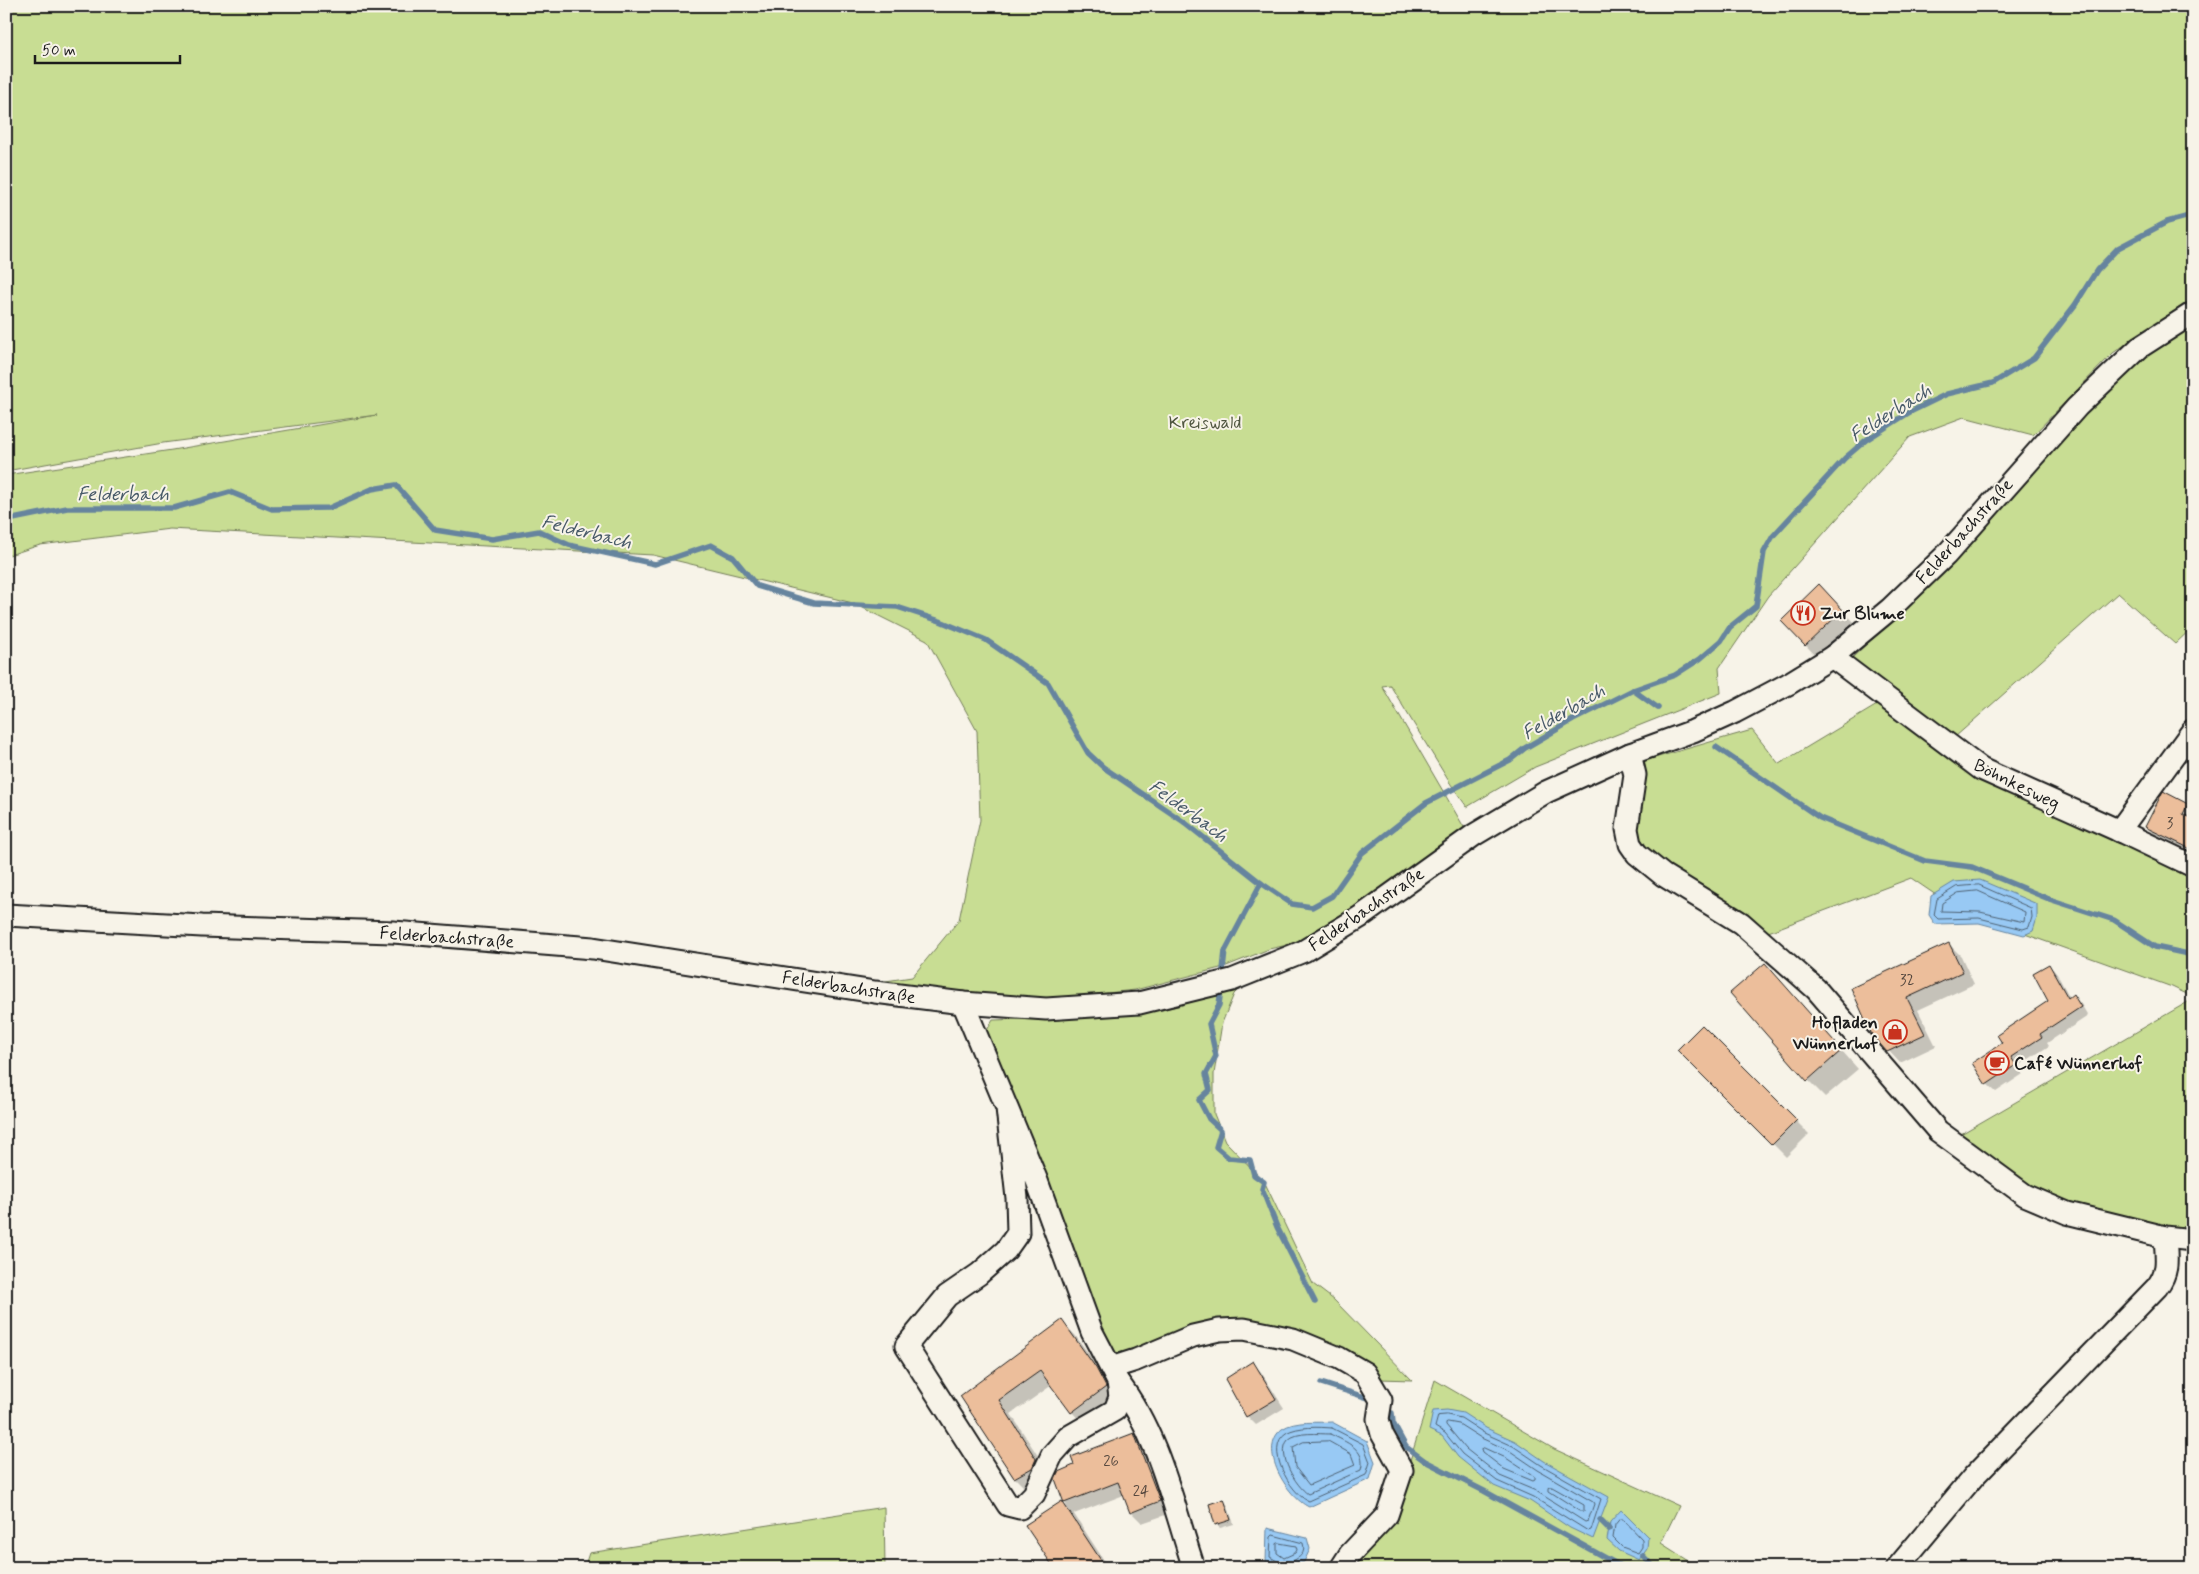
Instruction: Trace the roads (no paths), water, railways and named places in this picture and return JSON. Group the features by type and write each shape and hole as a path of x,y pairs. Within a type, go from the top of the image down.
{"street":[{"name":"Felderbachstraße","path":"6,915 202,926 403,933 593,948 875,992 963,1003 1046,1009 1139,1003 1232,980 1304,951 1360,917 1474,835 1546,792 1630,754 1693,731 1735,712 1788,684 1832,657 1890,610 1946,555 2077,407 2140,347 2193,313"},
{"name":"Böhnkesweg","path":"1832,657 1981,769 2193,866"},
{"path":"2119,831 2184,761 2193,730"},
{"path":"1630,754 1634,775 1627,829 1630,844 1637,854 1663,875 1742,923 1816,989 1938,1131 2025,1194 2067,1213 2165,1237 2193,1240"},
{"path":"963,1003 1037,1181 1092,1332 1114,1375 1131,1399 1153,1441 1194,1568"},
{"path":"1007,1108 1017,1198 1018,1233 1006,1250 979,1274 947,1296 906,1346 1008,1505 1020,1508 1034,1494 1052,1455 1068,1437 1115,1410 1120,1397 1114,1375"},
{"path":"1898,1568 1974,1476 2157,1287 2164,1276 2167,1264 2165,1237"},
{"path":"1114,1375 1136,1360 1193,1336 1219,1330 1244,1329 1293,1339 1339,1358 1365,1373 1381,1400 1378,1419 1382,1434 1402,1470 1387,1514 1350,1554 1341,1568"}],"water":[{"path":"1980,880 2037,904 2037,918 2033,931 2024,935 1979,923 1935,924 1929,915 1931,896 1954,882"},
{"path":"1447,1410 1463,1413 1486,1428 1515,1441 1544,1461 1609,1497 1593,1539 1570,1528 1530,1501 1494,1486 1458,1457 1442,1436 1429,1430 1433,1411"},
{"path":"1332,1422 1367,1441 1375,1462 1370,1479 1309,1507 1300,1502 1292,1493 1278,1471 1273,1448 1275,1437 1282,1429 1293,1424"},
{"path":"1621,1510 1648,1537 1647,1549 1639,1560 1619,1551 1607,1540 1610,1522"},
{"path":"1267,1528 1307,1538 1310,1549 1304,1562 1281,1568 1266,1562"}],"waterway":[{"name":"Felderbach","path":"6,524 13,519 67,508 174,508 230,492 272,509 329,508 372,489 396,485 435,530 492,539 539,531 569,545 655,564 711,545 733,557 757,586 814,603 897,607 940,621 986,640 1048,683 1088,753 1103,767 1184,822 1261,883 1292,904 1312,907 1332,896 1362,853 1426,803 1510,760 1525,748 1573,720 1633,690 1675,675 1700,659 1721,641 1730,627 1756,606 1764,552 1773,536 1845,458 1866,440 1910,412 1947,394 1993,383 2034,358 2075,305 2097,270 2118,248 2167,222 2193,215"},
{"path":"1633,690 1658,708"},
{"path":"1716,747 1820,818 1925,861 1972,867 2049,899 2114,920 2155,947 2193,955"},
{"path":"1222,979 1225,951 1261,883"},
{"path":"1221,988 1219,1005 1209,1024 1216,1056 1206,1074 1210,1090 1199,1100 1209,1119 1221,1130 1216,1147 1229,1158 1250,1160 1254,1175 1264,1182 1262,1189 1277,1227 1315,1302"},
{"path":"1321,1383 1371,1399"},
{"path":"1392,1413 1393,1423 1406,1447 1425,1461 1484,1491 1624,1568"},
{"path":"1600,1520 1609,1529"},
{"path":"1642,1555 1655,1568"}],"place":[{"name":"Zur Blume","path":"1803,613"},
{"name":"Hofladen Wünnerhof","path":"1895,1032"},
{"name":"Café Wünnerhof","path":"1997,1063"}],"park label":[{"name":"Kreiswald","path":"1205,422"}]}
